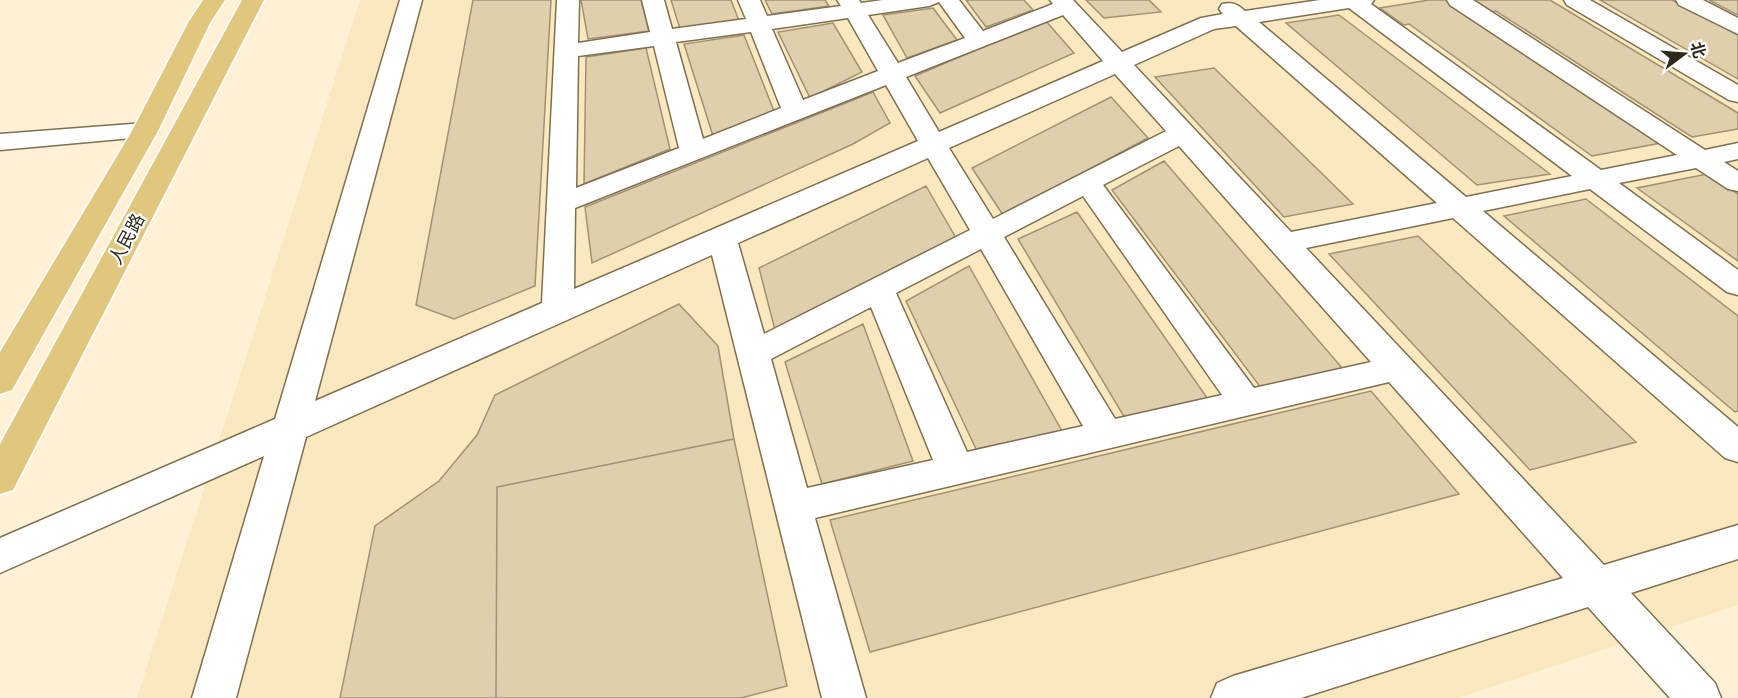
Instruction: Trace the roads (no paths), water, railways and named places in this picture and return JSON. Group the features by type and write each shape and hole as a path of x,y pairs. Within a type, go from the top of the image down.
{"main road":[{"name":"人民路","path":"0,381 145,131 199,23 214,0"},
{"name":"人民路","path":"0,478 253,0"}],"street":[{"path":"214,698 411,0"},
{"path":"558,310 568,0"},
{"path":"653,0 693,152"},
{"path":"748,0 795,112"},
{"path":"567,51 759,24 851,5 929,0"},
{"path":"948,0 978,40"},
{"path":"1458,0 1738,183"},
{"path":"1575,0 1738,95"},
{"path":"1687,0 1738,27"},
{"path":"0,556 1209,23 1230,9 1358,1 1738,285"},
{"path":"562,203 978,40 1063,3 1700,698"},
{"path":"851,5 1106,435"},
{"path":"1230,9 1738,448"},
{"path":"0,142 145,131"},
{"path":"753,354 1183,133"},
{"path":"1283,243 1738,151"},
{"path":"1087,182 1246,403"},
{"path":"722,238 844,698"},
{"path":"879,289 956,470"},
{"path":"794,507 1398,368"},
{"path":"1233,698 1738,542"}]}
